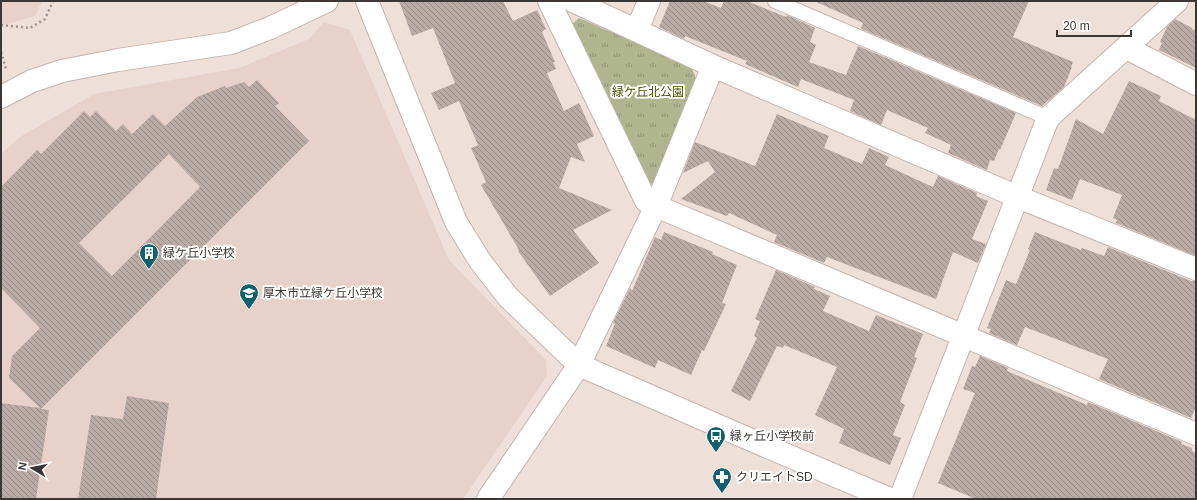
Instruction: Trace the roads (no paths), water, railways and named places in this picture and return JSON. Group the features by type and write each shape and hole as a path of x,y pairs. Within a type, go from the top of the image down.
{"street":[{"path":"1,97 32,81 62,70 231,43 270,28 327,1"},
{"path":"367,1 456,222 480,261 508,297 578,365 735,434 890,499"},
{"path":"549,1 646,201 1196,434"},
{"path":"573,1 713,66 1018,197 1196,269"},
{"path":"637,30 649,1"},
{"path":"900,499 1048,118 1127,48 1177,1"},
{"path":"1127,48 1196,84"},
{"path":"488,499 578,365 656,206 713,66"}],"lane":[{"path":"774,1 1048,118"}],"place":[{"name":"緑ケ丘小学校","path":"149,270"},
{"name":"厚木市立緑ケ丘小学校","path":"249,310"},
{"name":"緑ヶ丘小学校前","path":"716,453"},
{"name":"クリエイトSD","path":"722,494"}],"park label":[{"name":"緑ケ丘北公園","path":"648,92"}]}
